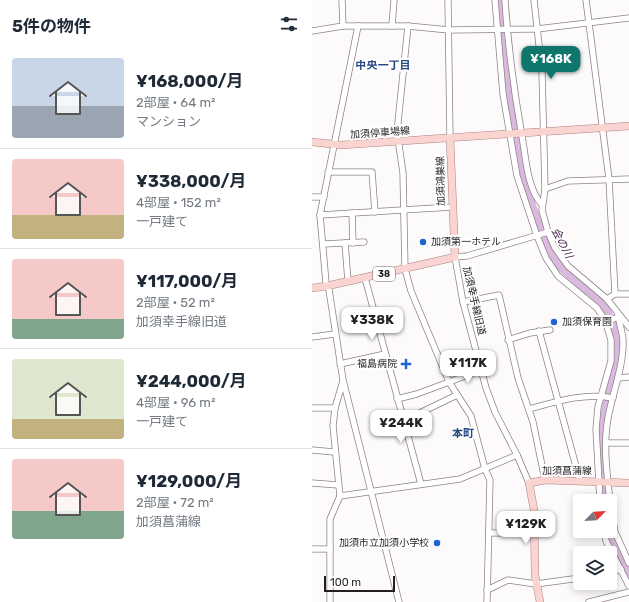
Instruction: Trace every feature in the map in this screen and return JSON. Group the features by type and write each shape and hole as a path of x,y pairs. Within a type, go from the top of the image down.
{"main road":[{"path":"450,138 629,126"},
{"name":"加須停車場線","path":"312,142 334,145 450,138"},
{"name":"加須鴻巣線","path":"450,138 455,257"},
{"name":"38","path":"312,288 365,278 455,257"},
{"name":"加須菖蒲線","path":"540,602 536,584 534,510 529,483 545,480 629,483"}],"street":[{"path":"342,0 343,26"},
{"path":"392,26 394,0"},
{"path":"448,0 450,138"},
{"path":"495,0 497,30 515,134 537,199 542,205"},
{"path":"505,0 517,176 546,258 558,276 593,304 606,322 611,340 611,362 598,407 596,429 603,481 608,494"},
{"path":"534,0 542,72 545,189 542,205 548,232 555,248 568,266 607,299 618,315 629,327"},
{"path":"586,0 609,179 615,294"},
{"path":"312,31 343,26 408,26 449,30 537,30 589,22 629,18"},
{"path":"358,26 320,215 327,286 343,380 399,602"},
{"path":"408,26 397,132 403,173 405,269 411,291 449,382 471,416 485,469 490,480 487,602"},
{"path":"328,172 372,172 375,212"},
{"path":"545,189 568,181 609,179 629,180"},
{"path":"312,197 324,197"},
{"path":"320,215 452,207"},
{"path":"352,213 353,243"},
{"path":"455,257 467,256 548,232"},
{"path":"323,244 364,242"},
{"path":"345,243 348,281"},
{"name":"加須幸手線旧道","path":"455,257 463,302 481,370 495,412 517,455 529,483"},
{"path":"365,278 421,484"},
{"path":"607,299 615,294 629,294"},
{"path":"463,302 499,295 508,340 518,378 533,422 545,480"},
{"path":"606,322 618,315"},
{"path":"601,494 608,418 618,378 623,337 618,315"},
{"path":"508,340 539,331 550,330"},
{"path":"539,331 580,481"},
{"path":"312,337 335,334"},
{"path":"340,364 385,354"},
{"path":"397,399 417,394 481,370"},
{"path":"618,378 629,378"},
{"path":"330,602 330,519 340,496 334,452 333,426 335,408 343,380"},
{"path":"403,421 457,395"},
{"path":"528,409 558,401 601,395 613,398"},
{"path":"312,408 335,408"},
{"path":"606,443 629,443"},
{"path":"312,450 334,452"},
{"path":"340,496 460,479 517,455"},
{"path":"312,484 338,485"},
{"path":"489,533 535,533"},
{"path":"617,536 626,552 629,564"},
{"path":"605,538 629,586"},
{"path":"312,549 330,549"},
{"path":"617,570 621,569"},
{"path":"487,590 508,580 536,584 573,579"},
{"path":"589,602 629,592"}],"waterway":[{"name":"会の川","path":"500,0 500,37 517,140 528,195 537,221 554,257 561,267 606,309 618,339 618,352 602,427 600,460 604,494"},
{"name":"会の川","path":"613,538 618,553 629,573"}],"place":[{"name":"加須第一ホテル","path":"423,242"},
{"name":"加須保育園","path":"554,322"},
{"name":"福島病院","path":"406,364"},
{"name":"加須市立加須小学校","path":"437,543"}],"district":[{"name":"中央一丁目","path":"383,65"},
{"name":"本町","path":"463,433"}]}
